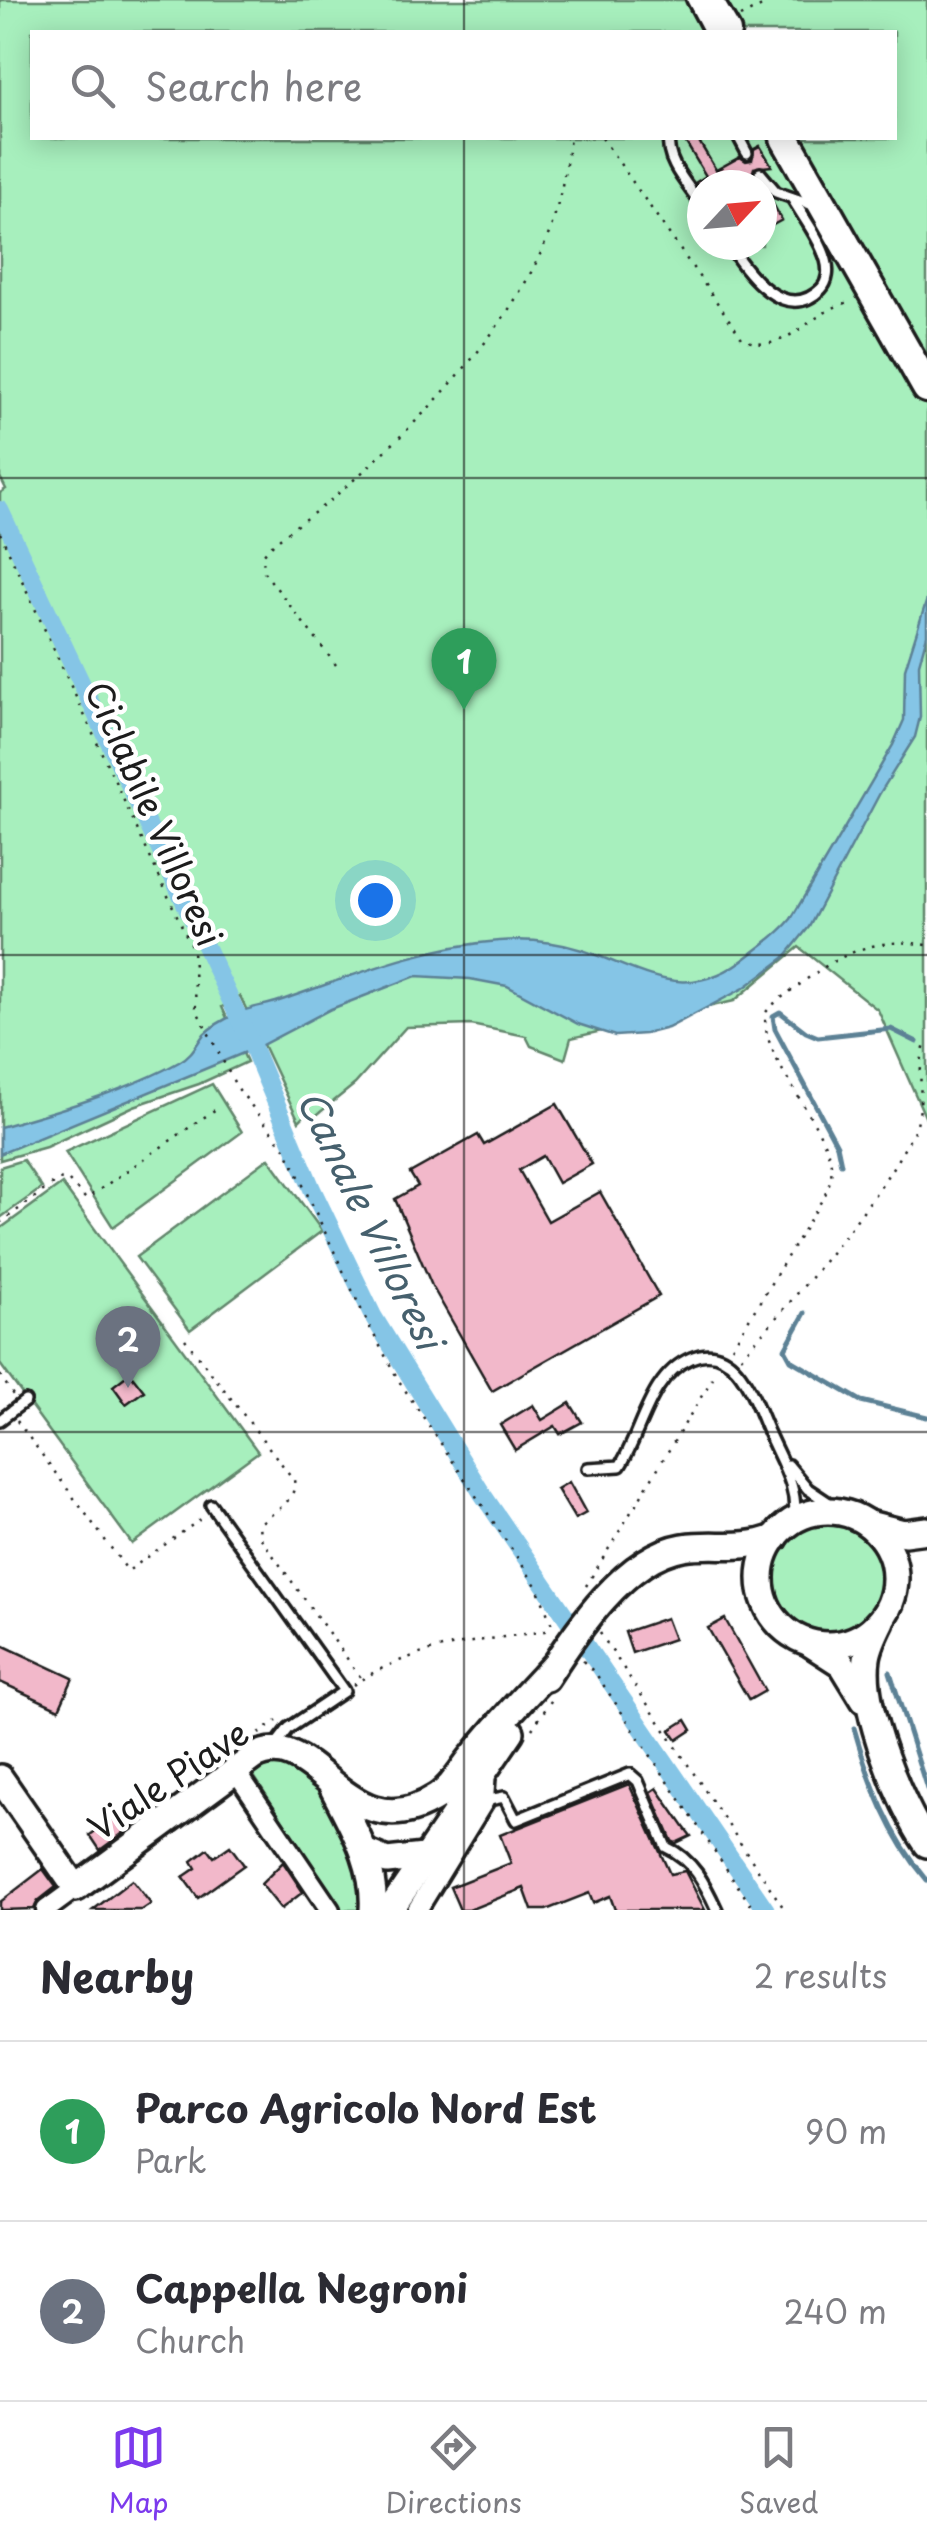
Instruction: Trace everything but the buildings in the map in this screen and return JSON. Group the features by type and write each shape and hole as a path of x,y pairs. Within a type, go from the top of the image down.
{"main road":[{"path":"707,0 719,30"},
{"path":"787,140 927,388"}],"street":[{"path":"390,1910 577,1634 624,1578 648,1560 684,1547 747,1546 822,1512 904,1534 927,1530"},
{"path":"856,1519 888,1550 895,1584"},
{"path":"784,1530 764,1561 767,1606 778,1622 842,1664 876,1722"},
{"path":"927,1541 910,1558 895,1584 867,1658 876,1722 896,1788 927,1844"},
{"path":"721,1548 750,1571 763,1589"},
{"path":"807,1642 827,1645 852,1641 883,1617"},
{"name":"Viale Piave","path":"61,1902 254,1757 272,1749 297,1756 332,1786 378,1810 403,1812 426,1804 452,1786 471,1758 554,1666"},
{"path":"417,1910 484,1801 486,1769"},
{"path":"236,1771 330,1910"},
{"path":"0,1778 61,1902"},
{"name":"Viale Piave","path":"332,1786 365,1852 373,1882 372,1910"},
{"path":"365,1852 386,1860 424,1857"}],"lane":[{"path":"692,0 719,30"},
{"path":"670,140 673,162 687,183"},
{"path":"740,140 747,153"},
{"path":"777,192 826,210"},
{"path":"738,260 748,275 777,296 794,302 823,288 828,274 826,259 792,198"},
{"path":"588,1468 620,1466 640,1421 668,1376 680,1365 702,1355 729,1362 749,1387 794,1491 784,1530"},
{"path":"0,1420 23,1403"},
{"path":"778,1451 808,1489 856,1519"},
{"path":"213,1507 344,1691 290,1728 272,1749"},
{"path":"484,1801 504,1796 516,1820 630,1774 638,1780 666,1847 683,1854 706,1885 717,1910"}],"path":[{"path":"719,30 774,0"},
{"path":"336,665 264,572 262,555 333,498 440,398 521,289 546,240 561,191 570,140"},
{"path":"603,140 742,338 760,344 777,342 838,304 877,300"},
{"name":"Ciclabile Villoresi","path":"0,533 193,950 196,1009 236,1086 287,1151 369,1326 400,1382 536,1587 577,1634 596,1674 754,1910"},
{"path":"585,1587 729,1362 831,1178 828,1153 767,1036 766,1012 818,971 863,947 886,942 927,945"},
{"path":"729,1362 850,1226 916,1128 920,1062 927,1040"},
{"path":"0,1223 58,1180 67,1179 86,1199 219,1108"},
{"path":"185,1339 294,1480 296,1488 290,1499 259,1524 260,1536 362,1679"},
{"path":"0,1375 23,1403"},
{"path":"11,1412 128,1572 213,1507"},
{"path":"344,1691 392,1662 418,1654 598,1628 786,1910"}],"green space":[{"path":"0,0 927,0 927,1121 878,1010 799,947 734,1001 571,1038 565,1059 531,1046 526,1036 471,1025 406,1027 355,1084 313,1118 306,1114 299,1121 240,996 222,1007 247,1062 199,1084 134,1106 46,1147 0,1160 0,493 6,489 0,477"},
{"path":"212,1084 242,1132 113,1227 65,1152"},
{"path":"269,1158 322,1231 190,1330 136,1257"},
{"path":"23,1160 42,1188 0,1218 0,1167"},
{"path":"62,1184 258,1452 132,1544 0,1364 0,1229"},
{"path":"828,1524 849,1528 866,1540 878,1557 882,1578 878,1599 866,1616 849,1628 828,1632 807,1628 790,1616 778,1599 774,1578 778,1557 790,1540 807,1528"},
{"path":"283,1761 326,1792 355,1848 365,1910 341,1910 250,1770"}],"water":[{"path":"927,599 927,635 919,664 920,717 915,737 880,793 809,927 784,958 744,988 668,1028 615,1036 578,1024 507,986 416,976 331,1009 258,1047 0,1154 0,1127 92,1099 159,1072 191,1053 204,1034 219,1022 247,1009 441,949 531,941 572,947 667,980 707,978 728,970 791,919 893,745 904,720 905,669"}],"waterway":[{"name":"Canale Villoresi","path":"0,510 254,1050 312,1189 373,1316 483,1495 766,1910"},
{"path":"841,1164 837,1145 775,1029 773,1016 780,1012 818,1037 891,1029 917,1042"},
{"path":"805,1313 785,1349 791,1360 861,1401 927,1417"},
{"path":"890,1672 927,1789"},
{"path":"854,1728 882,1808 927,1880"}],"place":[{"name":"Parco Agricolo Nord Est","path":"464,710"},
{"name":"Cappella Negroni","path":"128,1388"}]}
